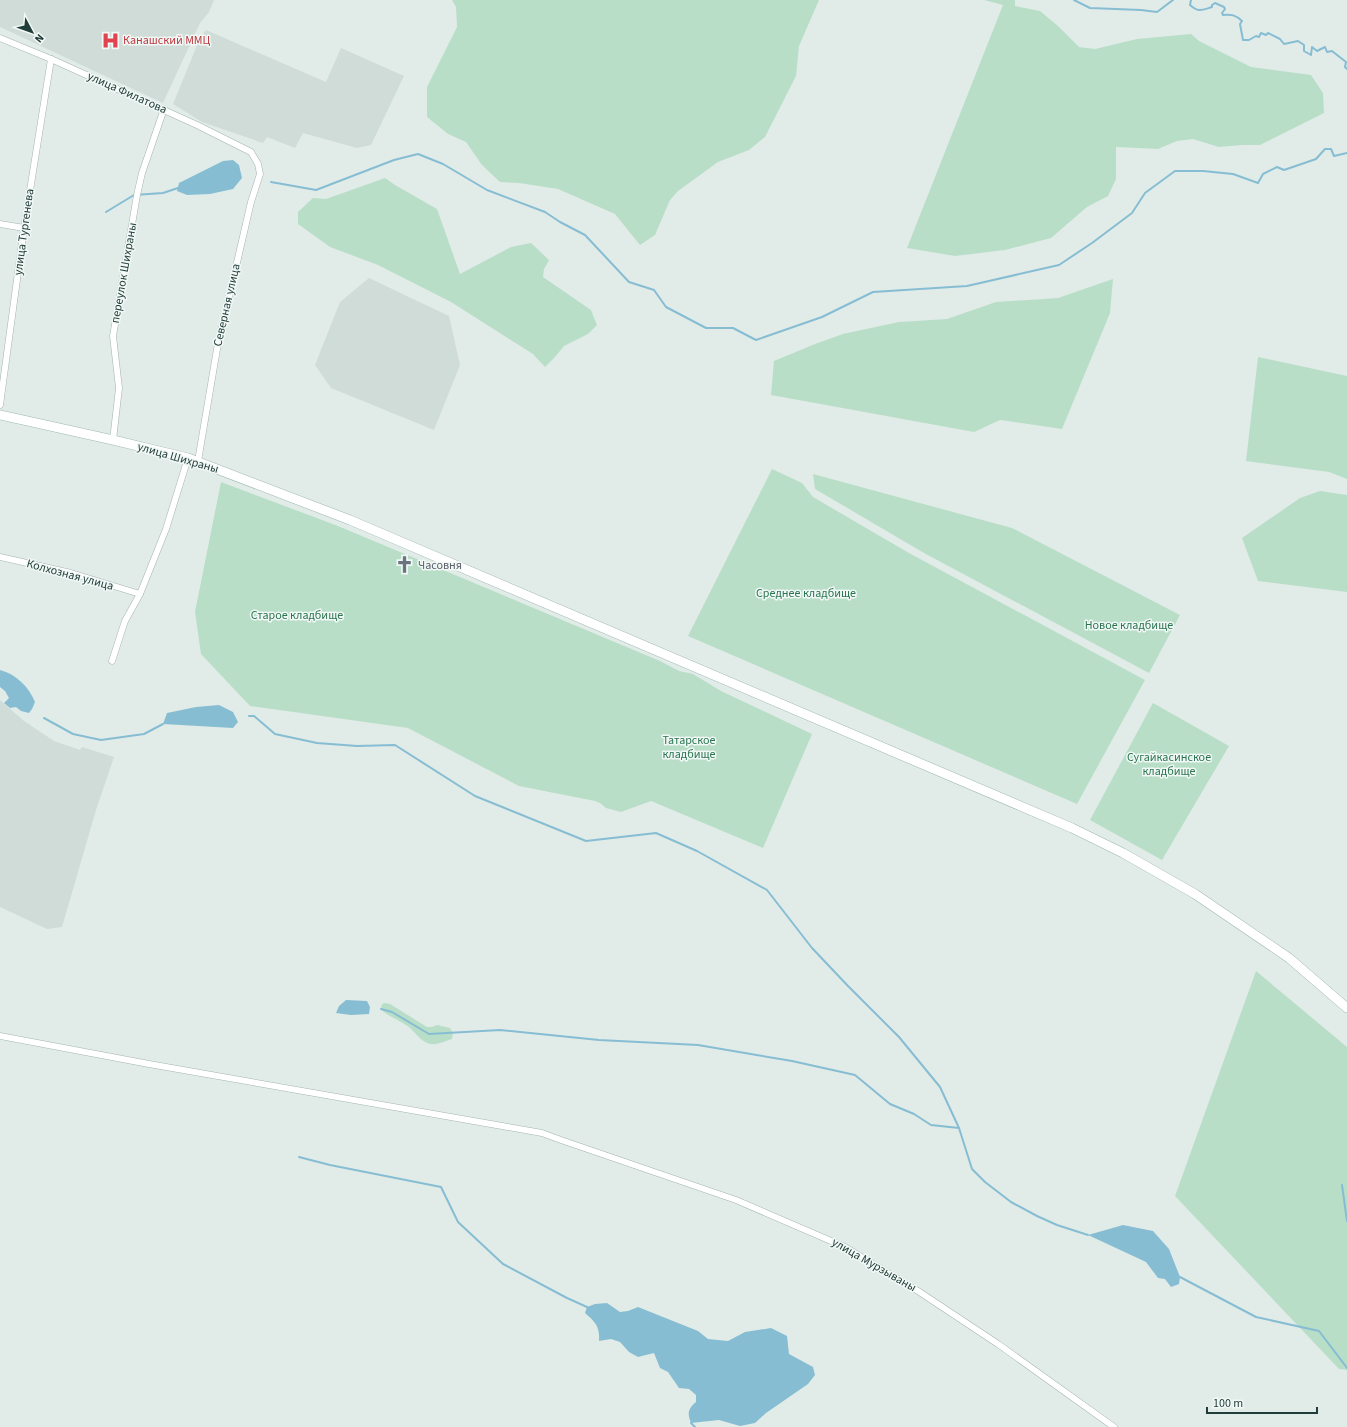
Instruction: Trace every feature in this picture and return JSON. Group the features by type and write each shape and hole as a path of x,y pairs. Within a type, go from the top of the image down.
{"street":[{"name":"улица Филатова","path":"0,38 164,109 252,152"},
{"name":"улица Тургенева","path":"0,405 24,228 51,59"},
{"name":"переулок Шихраны","path":"113,440 119,388 113,336 142,172 164,109"},
{"name":"Северная улица","path":"198,462 217,349 251,202 260,174 258,164 252,152"},
{"path":"0,224 24,228"},
{"name":"улица Шихраны","path":"0,415 188,458 350,520 1072,828 1123,853 1195,894 1266,941 1347,1008"},
{"path":"112,660 125,621 140,594 166,529 188,458"},
{"name":"Колхозная улица","path":"0,557 71,573 140,594"},
{"name":"улица Мурзываны","path":"0,1036 542,1133 736,1200 845,1247 918,1290 998,1344 1114,1427"}],"shaded area":[{"name":"Канашский ММЦ","path":"0,0 214,0 209,12 200,23 163,103 0,27"},
{"path":"206,30 326,82 341,48 404,76 371,145 357,148 303,133 295,148 267,137 263,143 202,122 173,104 200,38"},
{"path":"369,278 449,316 460,365 434,430 331,388 315,365 340,302"},
{"path":"0,700 24,721 54,741 80,750 82,747 114,757 96,810 62,927 47,929 0,907"}],"green space":[{"path":"452,0 819,0 799,46 796,76 765,137 749,150 718,162 678,191 670,200 655,235 640,245 615,214 558,189 519,183 500,182 482,165 466,142 448,134 427,117 427,87 457,27 456,7"},
{"path":"984,0 1015,0 1015,6 1040,11 1079,47 1095,49 1137,39 1191,34 1199,41 1251,67 1311,75 1323,93 1324,113 1260,145 1219,147 1193,139 1177,141 1158,149 1116,147 1116,179 1108,196 1087,207 1051,238 1005,250 955,256 907,248 1003,5"},
{"path":"385,178 437,209 460,274 511,247 531,243 549,260 544,269 543,277 591,310 597,325 588,334 564,346 545,367 533,354 451,302 378,265 330,247 298,224 298,212 313,198 326,199"},
{"path":"1113,279 1110,313 1062,429 1000,420 974,432 771,395 774,361 843,334 899,322 947,319 996,302 1058,298"},
{"path":"1258,357 1347,376 1347,479 1329,472 1246,461"},
{"name":"Среднее кладбище","path":"772,469 802,483 813,497 909,553 1145,680 1077,804 688,636"},
{"name":"Новое кладбище","path":"813,474 1012,528 1180,615 1149,673 924,553 815,489"},
{"name":"Старое кладбище","path":"221,482 338,526 660,661 679,671 693,674 721,691 812,734 763,848 651,801 621,812 606,808 595,801 519,786 408,728 250,706 201,654 195,612"},
{"path":"1320,491 1347,495 1347,592 1258,581 1242,538 1300,498"},
{"name":"Сугайкасинское кладбище","path":"1153,703 1229,746 1162,860 1090,820"},
{"path":"1256,971 1347,1047 1347,1370 1339,1369 1175,1196"},
{"path":"382,1004 390,1004 427,1027 437,1025 450,1028 453,1033 452,1039 436,1044 425,1042 409,1027 384,1012 381,1009"}],"water":[{"path":"233,160 239,165 242,178 233,189 210,194 187,195 177,191 179,183 223,161"},
{"path":"0,670 17,678 26,686 35,702 29,713 21,711 16,707 10,708 4,703 9,698 5,691 0,687"},
{"path":"219,705 233,712 238,722 233,728 163,724 167,713 196,707"},
{"path":"346,1000 367,1001 370,1007 369,1014 351,1015 336,1013 339,1006"},
{"path":"1123,1225 1153,1231 1169,1249 1180,1277 1179,1284 1171,1287 1165,1279 1158,1278 1146,1262 1088,1235"},
{"path":"607,1303 620,1312 638,1307 698,1331 708,1339 728,1341 745,1332 771,1328 787,1336 789,1354 813,1367 815,1375 808,1384 766,1413 755,1423 740,1426 719,1420 691,1423 689,1411 696,1402 696,1395 689,1389 679,1388 668,1372 660,1368 654,1353 638,1357 629,1352 620,1342 611,1339 599,1341 598,1328 592,1319 585,1313 587,1307 595,1304"}],"waterway":[{"path":"1074,0 1090,8 1157,12 1173,0"},
{"path":"1191,0 1190,5 1198,10 1212,7 1215,3 1224,7 1225,9 1222,13 1223,15 1233,15 1238,17 1242,21 1240,24 1243,40 1249,40 1256,36 1259,37 1261,33 1266,35 1268,33 1280,39 1284,44 1298,41 1304,45 1304,51 1311,55 1312,47 1317,51 1325,47 1327,52 1332,51 1346,62 1345,67 1347,69"},
{"path":"271,182 316,190 394,160 418,154 443,164 487,190 545,212 585,235 629,282 654,290 666,307 706,328 733,328 756,340 822,317 873,292 967,286 1059,265 1092,243 1132,213 1145,193 1175,171 1203,171 1233,174 1258,183 1263,174 1277,167 1284,170 1316,159 1325,149 1331,149 1334,156 1347,153"},
{"path":"106,212 134,195 163,193 178,188"},
{"path":"249,716 254,716 275,734 317,743 357,746 395,745 475,796 586,841 656,833 697,851 767,890 812,948 899,1037 940,1087 959,1128 972,1169 985,1182 1011,1202 1057,1225 1088,1235"},
{"path":"44,718 73,734 101,740 144,734 163,724"},
{"path":"381,1009 392,1012 429,1034 500,1030 599,1040 698,1045 792,1061 855,1075 890,1104 914,1114 931,1125 959,1128"},
{"path":"299,1157 330,1165 441,1187 458,1222 503,1264 587,1307"},
{"path":"1342,1185 1347,1221"},
{"path":"1180,1277 1256,1317 1319,1331 1347,1368"},
{"path":"691,1423 695,1427"}],"place":[{"name":"Канашский ММЦ","path":"110,40"},
{"name":"Часовня","path":"405,565"}],"park label":[{"name":"Татарское кладбище","path":"689,747"}]}
